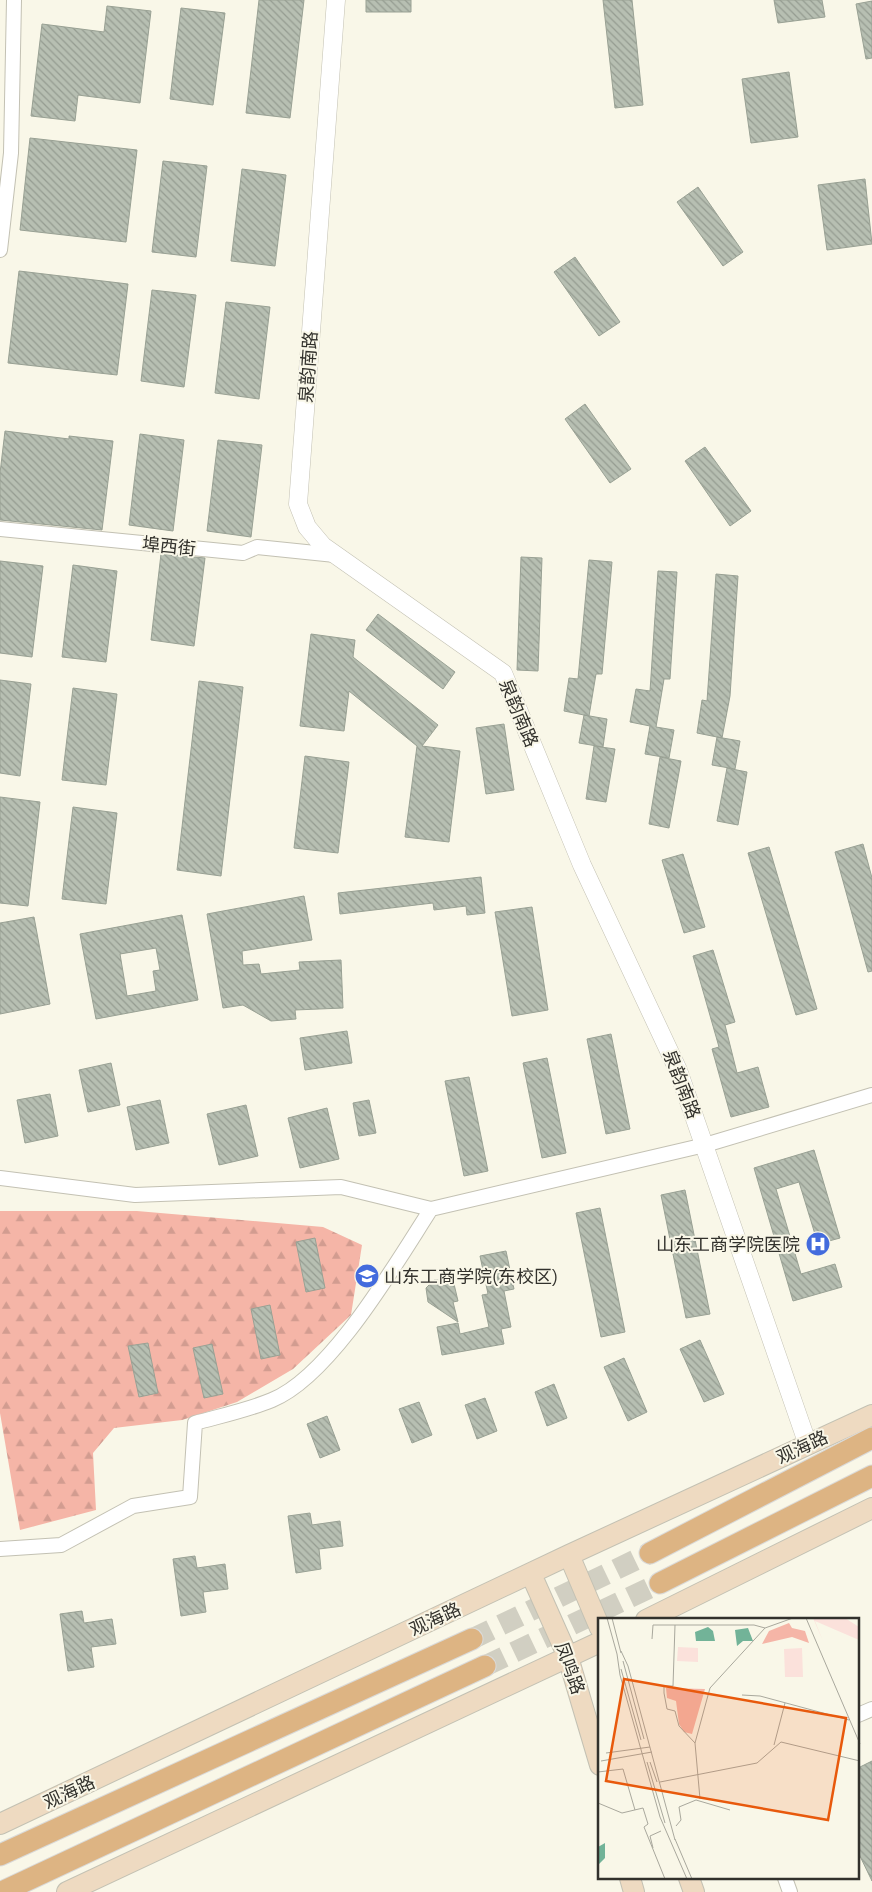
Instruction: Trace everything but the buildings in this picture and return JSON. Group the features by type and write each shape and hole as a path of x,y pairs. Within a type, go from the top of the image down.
{"main road":[{"name":"观海路","path":"0,1824 569,1555 872,1415"},
{"name":"观海路","path":"650,1553 872,1438"},
{"path":"660,1583 872,1476"},
{"path":"650,1618 872,1508"},
{"path":"569,1555 598,1623"},
{"name":"凤鸣路","path":"531,1574 568,1657 598,1758"},
{"name":"观海路","path":"0,1855 472,1639"},
{"path":"67,1892 598,1643"},
{"path":"2,1892 485,1666"},
{"path":"690,1880 694,1892"}],"street":[{"path":"0,250 11,153 14,0"},
{"name":"泉韵南路","path":"336,0 298,504 308,527 324,546 503,673 582,865 678,1070 808,1445"},
{"name":"埠西街","path":"0,529 243,553 257,548 336,555"},
{"path":"0,1178 135,1195 341,1187 431,1209 705,1145 872,1095"},
{"path":"0,1549 61,1546 133,1506 190,1496 195,1424 273,1400 314,1373 365,1309 431,1209"},
{"path":"860,1714 872,1708"},
{"path":"786,1880 790,1892"}],"green space":[{"path":"0,1211 137,1211 323,1227 362,1245 351,1315 293,1369 237,1402 182,1420 114,1428 93,1453 96,1510 20,1530 0,1413"}],"tunnel":[{"path":"472,1639 650,1553"},
{"path":"485,1666 660,1583"}],"place":[{"name":"山东工商学院医院","path":"818,1244"},
{"name":"山东工商学院(东校区)","path":"367,1276"}]}
